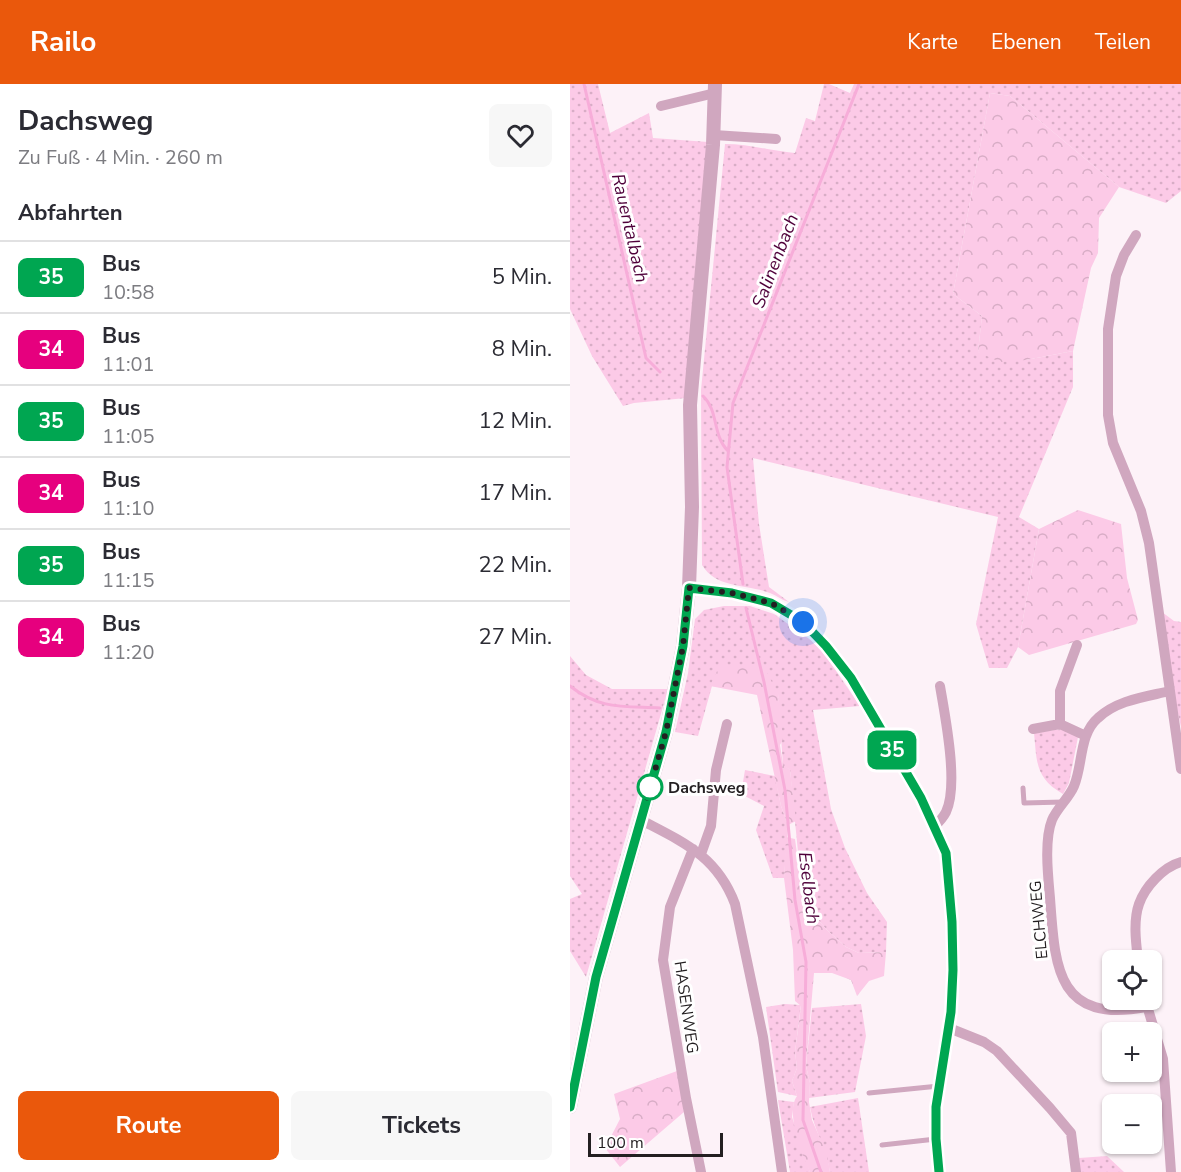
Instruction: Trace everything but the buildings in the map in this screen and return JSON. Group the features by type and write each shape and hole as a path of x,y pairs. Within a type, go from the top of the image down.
{"street":[{"path":"570,1107 596,977 668,721 683,646 689,588 692,507 690,405 714,140 715,88 661,106"},
{"path":"714,140 776,139"},
{"path":"1136,235 1124,255 1116,276 1108,329 1108,415 1113,443 1141,511 1149,543 1181,769"},
{"path":"689,588 732,593 771,603 803,622 826,646 851,678 921,798 946,853 952,922 953,970 949,1028 939,1086 936,1139 939,1172"},
{"path":"1060,724 1060,691 1077,645"},
{"path":"934,827 946,812 951,784 946,721 940,686"},
{"name":"ELCHWEG","path":"1102,1009 1071,991 1061,978 1056,960 1048,844 1052,821 1074,786 1086,736 1096,719 1115,706 1133,699 1170,691"},
{"name":"HASENWEG","path":"701,1172 663,960 670,907 711,826 716,771 727,724"},
{"path":"1033,729 1060,724 1086,736"},
{"path":"641,820 697,852 720,873 728,886 735,904 763,1037 782,1172"},
{"path":"1137,950 1136,921 1139,904 1159,875 1181,862"},
{"path":"1147,1010 1163,1059 1171,1172"},
{"path":"949,1028 984,1042 997,1052 1050,1108 1071,1133 1076,1172"}],"lane":[{"path":"1023,789 1024,803 1064,802"},
{"path":"869,1093 939,1086"},
{"path":"882,1145 936,1139"}],"green space":[{"path":"570,84 598,84 610,133 649,113 653,138 708,142 686,398 623,406 592,356 570,309"},
{"path":"824,84 850,93 854,84 1181,84 1181,191 1166,203 1119,187 1010,96 990,93 953,294 982,316 978,352 1026,360 1073,351 1073,387 1019,517 1039,529 1018,647 1007,668 989,668 976,624 998,517 753,458 759,524 769,587 789,602 758,589 723,582 715,578 702,565 701,390 725,144 795,153 806,118 815,121"},
{"path":"990,93 1010,96 1119,187 1099,218 1098,253 1091,268 1073,351 1026,360 1000,362 978,352 982,316 953,294"},
{"path":"1078,510 1121,524 1127,578 1138,620 1136,624 1029,655 1018,647 1039,529"},
{"path":"724,606 750,606 774,614 819,646 860,706 813,710 831,809 845,848 867,893 887,922 886,952 859,953 846,947 811,912 801,883 790,770 783,765 778,694 712,686 698,736 675,732 688,673 695,619 704,610"},
{"path":"1162,612 1174,621 1181,622 1181,727 1173,691"},
{"path":"570,656 586,675 612,689 668,689 586,977 570,951 570,899 582,894 570,876"},
{"path":"762,663 778,694 783,739 780,745 783,764 790,770 796,821 788,825 781,806 757,695 710,686 719,667"},
{"path":"1061,729 1078,737 1069,783 1063,794 1047,782 1042,775 1037,761 1034,733"},
{"path":"745,770 775,776 781,806 788,825 784,878 773,878 756,830 764,806 741,794"},
{"path":"786,837 795,839 801,883 811,912 846,947 859,953 886,952 884,976 869,981 857,996 851,980 832,973 814,973 806,1066 810,1083 809,1102 812,1120 827,1154 830,1172 810,1172 799,1144 794,1122 794,1103 797,1096 792,1081 797,1068 795,1052 801,1006 795,1001 793,950 784,878"},
{"path":"785,1004 801,1005 795,1052 797,1068 792,1081 797,1096 778,1092 766,1007"},
{"path":"861,1004 866,1036 855,1092 809,1098 810,1083 806,1066 812,1008"},
{"path":"677,1071 684,1112 620,1167 605,1148 620,1119 614,1094"},
{"path":"858,1098 869,1172 830,1172 810,1107"},
{"path":"778,1100 794,1102 792,1117 810,1172 790,1172"},
{"path":"1107,1156 1124,1172 1080,1172 1079,1158"}],"waterway":[{"name":"Rauentalbach","path":"584,84 646,358 660,372"},
{"name":"Salinenbach","path":"743,584 727,467 733,403 859,84"},
{"name":"Rauentalbach","path":"703,396 708,402 720,438 728,451"},
{"name":"Eselbach","path":"746,608 764,682 785,790 795,900 806,962 803,1120 821,1172"},
{"path":"570,686 581,694 602,703 660,708"}],"bus line":[{"name":"35","path":"570,1107 596,977 666,732 683,646 689,588 732,593 771,603 803,622 826,646 851,678 921,798 946,853 952,922 953,970 951,1012 936,1107 939,1172"}],"place":[{"name":"Dachsweg","path":"650,787"}],"route":[{"path":"650,787 647,798 666,732 683,646 689,588 732,593 771,603 803,622"}]}
